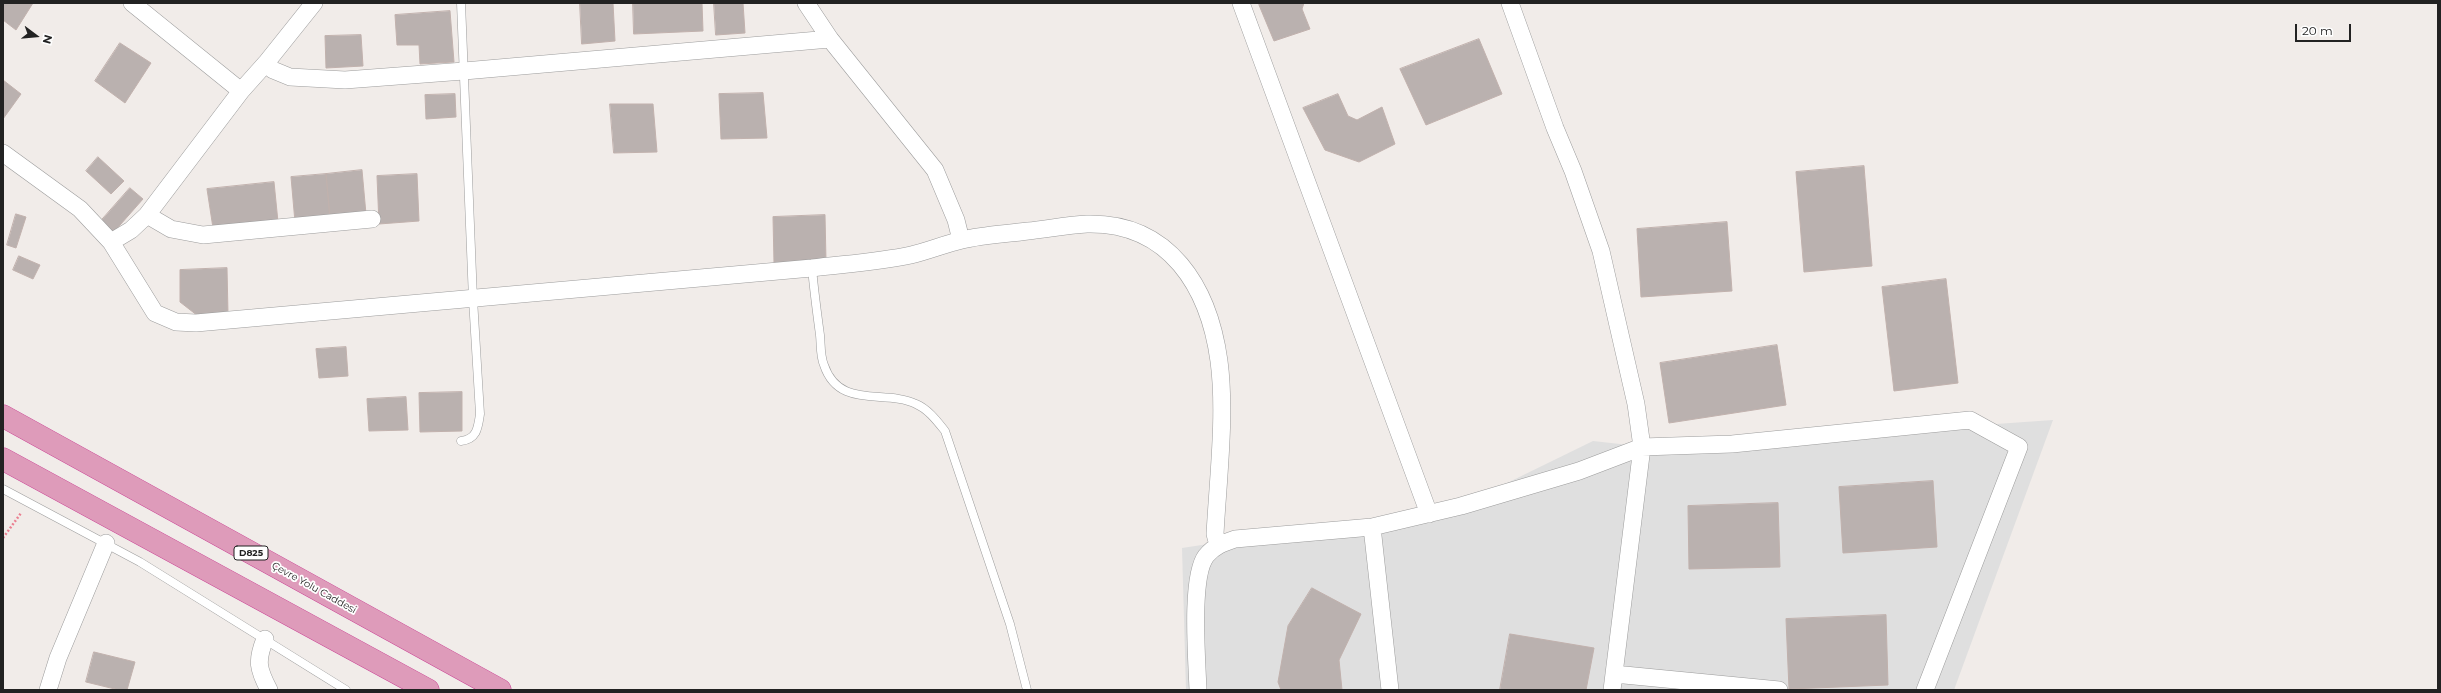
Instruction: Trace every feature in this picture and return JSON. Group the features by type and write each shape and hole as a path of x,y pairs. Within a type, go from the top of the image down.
{"highway":[{"name":"Çevre Yolu Caddesi","path":"3,416 500,690"},
{"path":"3,459 428,690"}],"street":[{"path":"132,3 241,91"},
{"path":"111,242 131,230 147,215 241,91 266,63 314,3"},
{"path":"806,3 830,39 935,170 956,220 961,240"},
{"path":"1241,3 1429,514"},
{"path":"1510,3 1555,128 1573,171 1601,251 1636,404 1642,447 1613,682 1779,690"},
{"path":"266,63 280,74 298,78 345,80 830,39"},
{"path":"3,153 80,209 111,242 155,313 176,322 210,322 812,268 909,255 940,248 961,240 1088,224 1106,226 1143,236 1165,250 1188,271 1196,283 1210,319 1219,361 1221,397 1215,534 1218,545"},
{"path":"147,215 171,229 203,235 372,219"},
{"path":"1198,690 1198,575 1206,556 1218,545 1235,538 1372,527 1429,514 1579,471 1642,447 1732,444 1970,420 2019,448 1925,690"},
{"path":"1372,527 1390,690"},
{"path":"48,690 58,658 106,543"},
{"path":"265,639 258,656 260,673 269,690"}],"lane":[{"path":"461,3 472,299 480,414 478,430 474,435 461,441"},
{"path":"812,268 823,364 833,381 849,392 859,396 896,398 917,404 928,411 945,431 1010,624 1027,690"},
{"path":"3,489 106,543 203,599 346,690"}],"shaded area":[{"path":"2053,420 1954,690 1186,690 1182,548 1460,506 1593,441 1656,448"}],"building":[{"path":"3,3 33,3 16,30 3,20"},
{"path":"580,3 613,3 615,41 582,44"},
{"path":"633,3 702,3 703,31 634,34"},
{"path":"714,3 743,3 745,33 716,35"},
{"path":"1260,3 1304,3 1302,9 1310,29 1274,41 1259,5"},
{"path":"450,11 454,62 420,64 419,45 397,45 395,15"},
{"path":"361,35 363,66 326,68 325,36"},
{"path":"1479,39 1502,94 1426,125 1400,69"},
{"path":"120,43 151,63 125,103 95,81"},
{"path":"3,80 21,94 3,119"},
{"path":"763,93 767,138 721,139 719,94"},
{"path":"455,94 456,117 426,119 425,95"},
{"path":"1338,94 1348,116 1357,120 1382,107 1395,144 1359,162 1325,150 1303,108"},
{"path":"610,104 653,104 657,152 614,153"},
{"path":"98,157 124,181 111,194 86,171"},
{"path":"1864,166 1872,266 1804,272 1796,172"},
{"path":"362,170 366,214 330,218 326,174"},
{"path":"326,174 330,218 295,222 291,177"},
{"path":"417,174 419,221 379,224 377,176"},
{"path":"274,182 278,222 213,228 207,189"},
{"path":"130,188 143,199 113,233 100,222"},
{"path":"16,214 26,217 16,248 7,245"},
{"path":"825,215 826,261 774,263 773,217"},
{"path":"1727,222 1732,291 1641,297 1637,229"},
{"path":"19,256 40,265 33,279 13,270"},
{"path":"227,268 228,314 198,316 180,302 180,270"},
{"path":"1946,279 1958,383 1894,391 1882,287"},
{"path":"1777,345 1786,405 1669,423 1660,363"},
{"path":"346,347 348,376 319,378 316,349"},
{"path":"462,392 462,431 420,432 419,393"},
{"path":"406,397 408,430 369,431 367,399"},
{"path":"1933,481 1937,547 1843,553 1839,487"},
{"path":"1778,503 1780,567 1689,569 1688,506"},
{"path":"1312,588 1361,614 1339,660 1342,690 1281,690 1278,682 1288,626"},
{"path":"1886,615 1888,685 1789,689 1786,619"},
{"path":"1510,634 1594,648 1586,690 1500,690"},
{"path":"94,652 135,662 127,690 119,690 86,682"}]}
